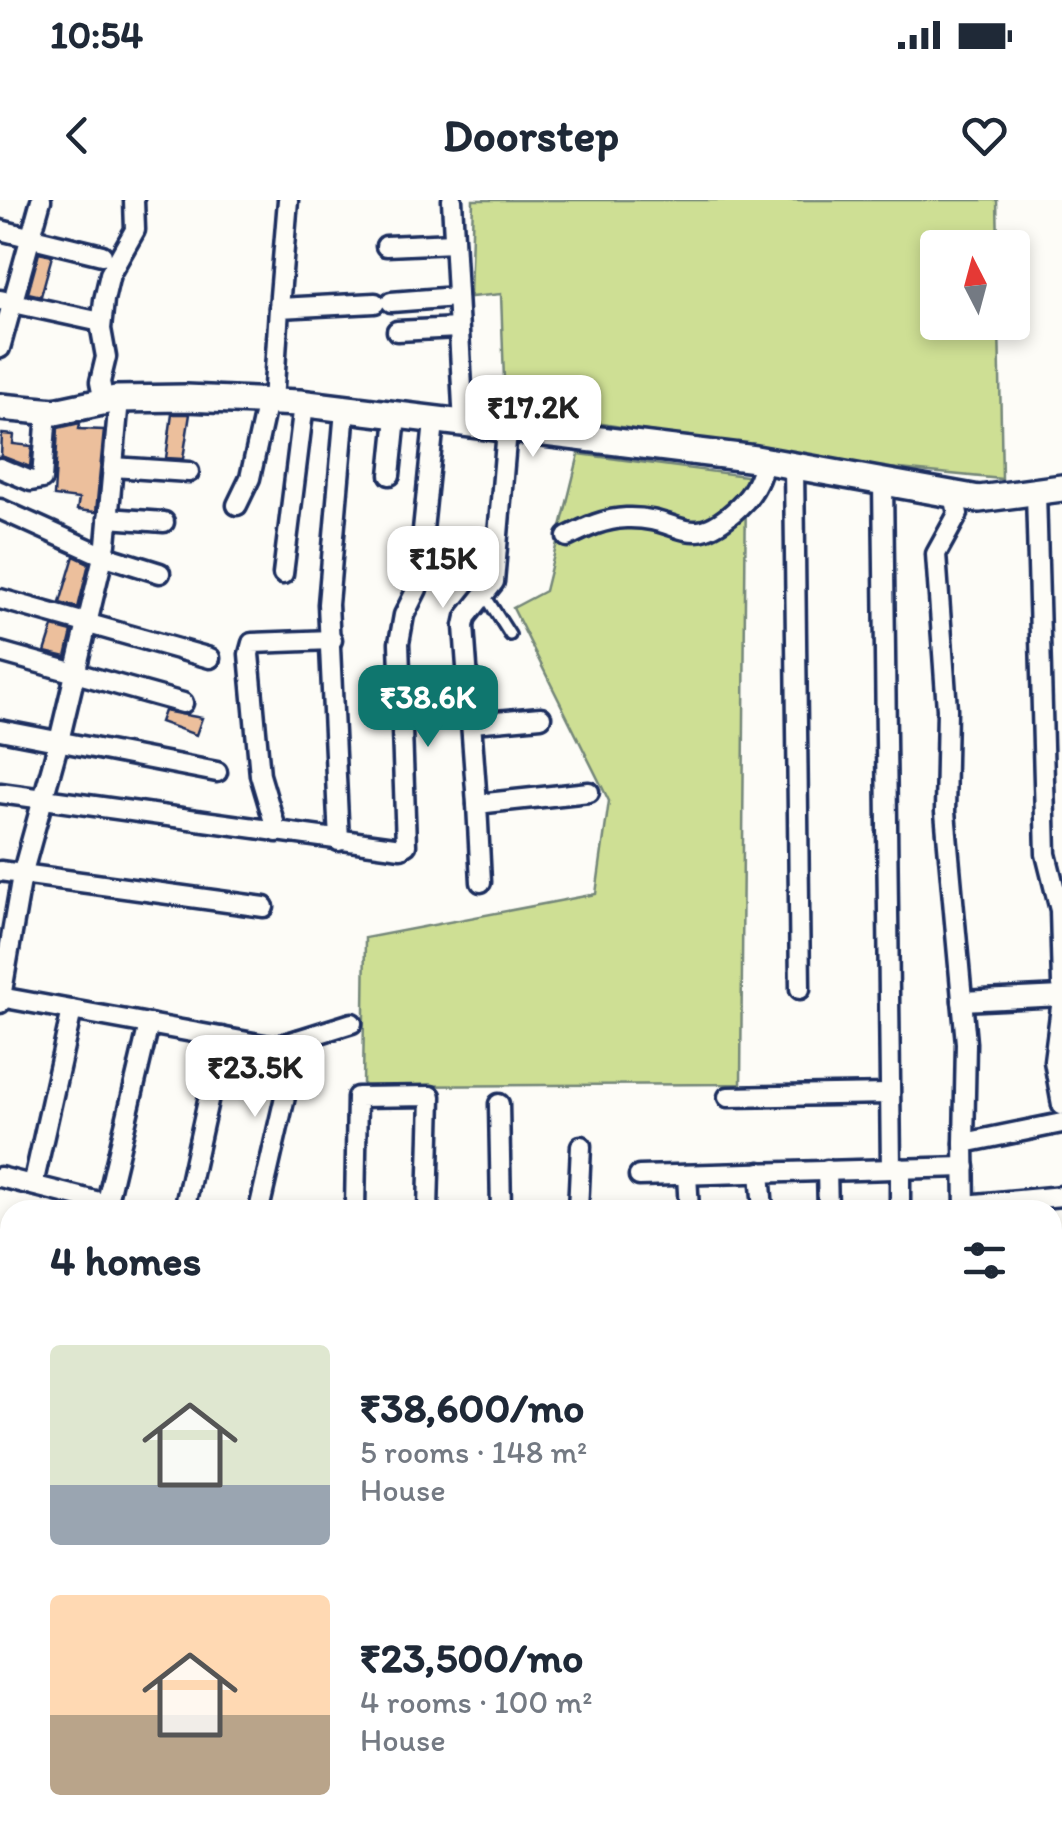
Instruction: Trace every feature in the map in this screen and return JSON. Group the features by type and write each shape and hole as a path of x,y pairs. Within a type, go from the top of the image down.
{"street":[{"path":"0,348 6,302 41,200"},
{"path":"134,200 135,230 110,274 102,322 106,338 100,382 111,400 113,467 102,555 60,741 22,874 0,999 276,1046 352,1023"},
{"path":"237,505 250,478 270,402 288,200"},
{"path":"452,200 464,425"},
{"path":"0,230 102,255"},
{"path":"386,246 454,243"},
{"path":"279,308 456,297"},
{"path":"6,302 102,322"},
{"path":"397,331 458,328"},
{"path":"0,407 47,411 111,400 304,404 764,460 978,500 1062,488"},
{"path":"283,574 304,404"},
{"path":"339,841 329,578 344,410"},
{"path":"0,468 31,481 42,479 47,411"},
{"path":"390,475 396,417"},
{"path":"0,792 402,848 409,840 399,643 404,615 417,589 434,422"},
{"path":"481,882 464,626 466,617 486,597 494,582 508,430"},
{"path":"568,537 598,522 628,518 699,533 714,530 744,503 762,478 764,460"},
{"path":"794,465 800,989"},
{"path":"113,467 188,472"},
{"path":"883,481 892,942 890,1094 899,1200"},
{"path":"1036,492 1046,854 1060,910 1062,985"},
{"path":"954,495 958,514 936,554 947,709 945,812 962,1001 965,1200"},
{"path":"0,509 102,555 160,573"},
{"path":"108,518 164,522"},
{"path":"0,598 210,658"},
{"path":"277,832 260,775 248,654 252,644 266,640 332,640"},
{"path":"0,652 183,703"},
{"path":"473,723 541,716"},
{"path":"0,730 217,772"},
{"path":"476,804 590,792"},
{"path":"0,871 264,907"},
{"path":"962,1001 1062,998 1054,1061 1062,1104"},
{"path":"33,1185 72,1010"},
{"path":"108,1200 149,1024"},
{"path":"186,1200 222,1037"},
{"path":"260,1200 298,1040"},
{"path":"728,1098 890,1094"},
{"path":"355,1200 358,1098 431,1096 428,1200"},
{"path":"500,1104 500,1200"},
{"path":"964,1143 1062,1124"},
{"path":"578,1200 581,1146"},
{"path":"639,1176 965,1167"},
{"path":"828,1170 828,1200"},
{"path":"760,1172 761,1200"},
{"path":"687,1174 688,1200"},
{"path":"0,1177 83,1200"},
{"path":"1030,1200 1062,1196"}],"lane":[{"path":"486,597 510,635"}],"green space":[{"path":"473,200 997,200 998,230 920,230 920,340 999,340 1002,479 879,467 505,409 501,294 470,297"},
{"path":"579,454 746,476 741,1084 363,1086 365,938 596,894 609,801 513,608 545,591"}],"building":[{"path":"39,253 52,256 41,296 28,293"},
{"path":"172,414 190,414 183,459 166,458"},
{"path":"80,423 79,429 104,430 96,512 77,510 79,499 54,496 58,428"},
{"path":"2,434 14,435 13,444 32,446 30,467 1,456"},
{"path":"74,556 89,563 78,608 60,603"},
{"path":"53,627 72,632 66,657 45,652"},
{"path":"164,711 202,718 196,735 160,722"}]}
